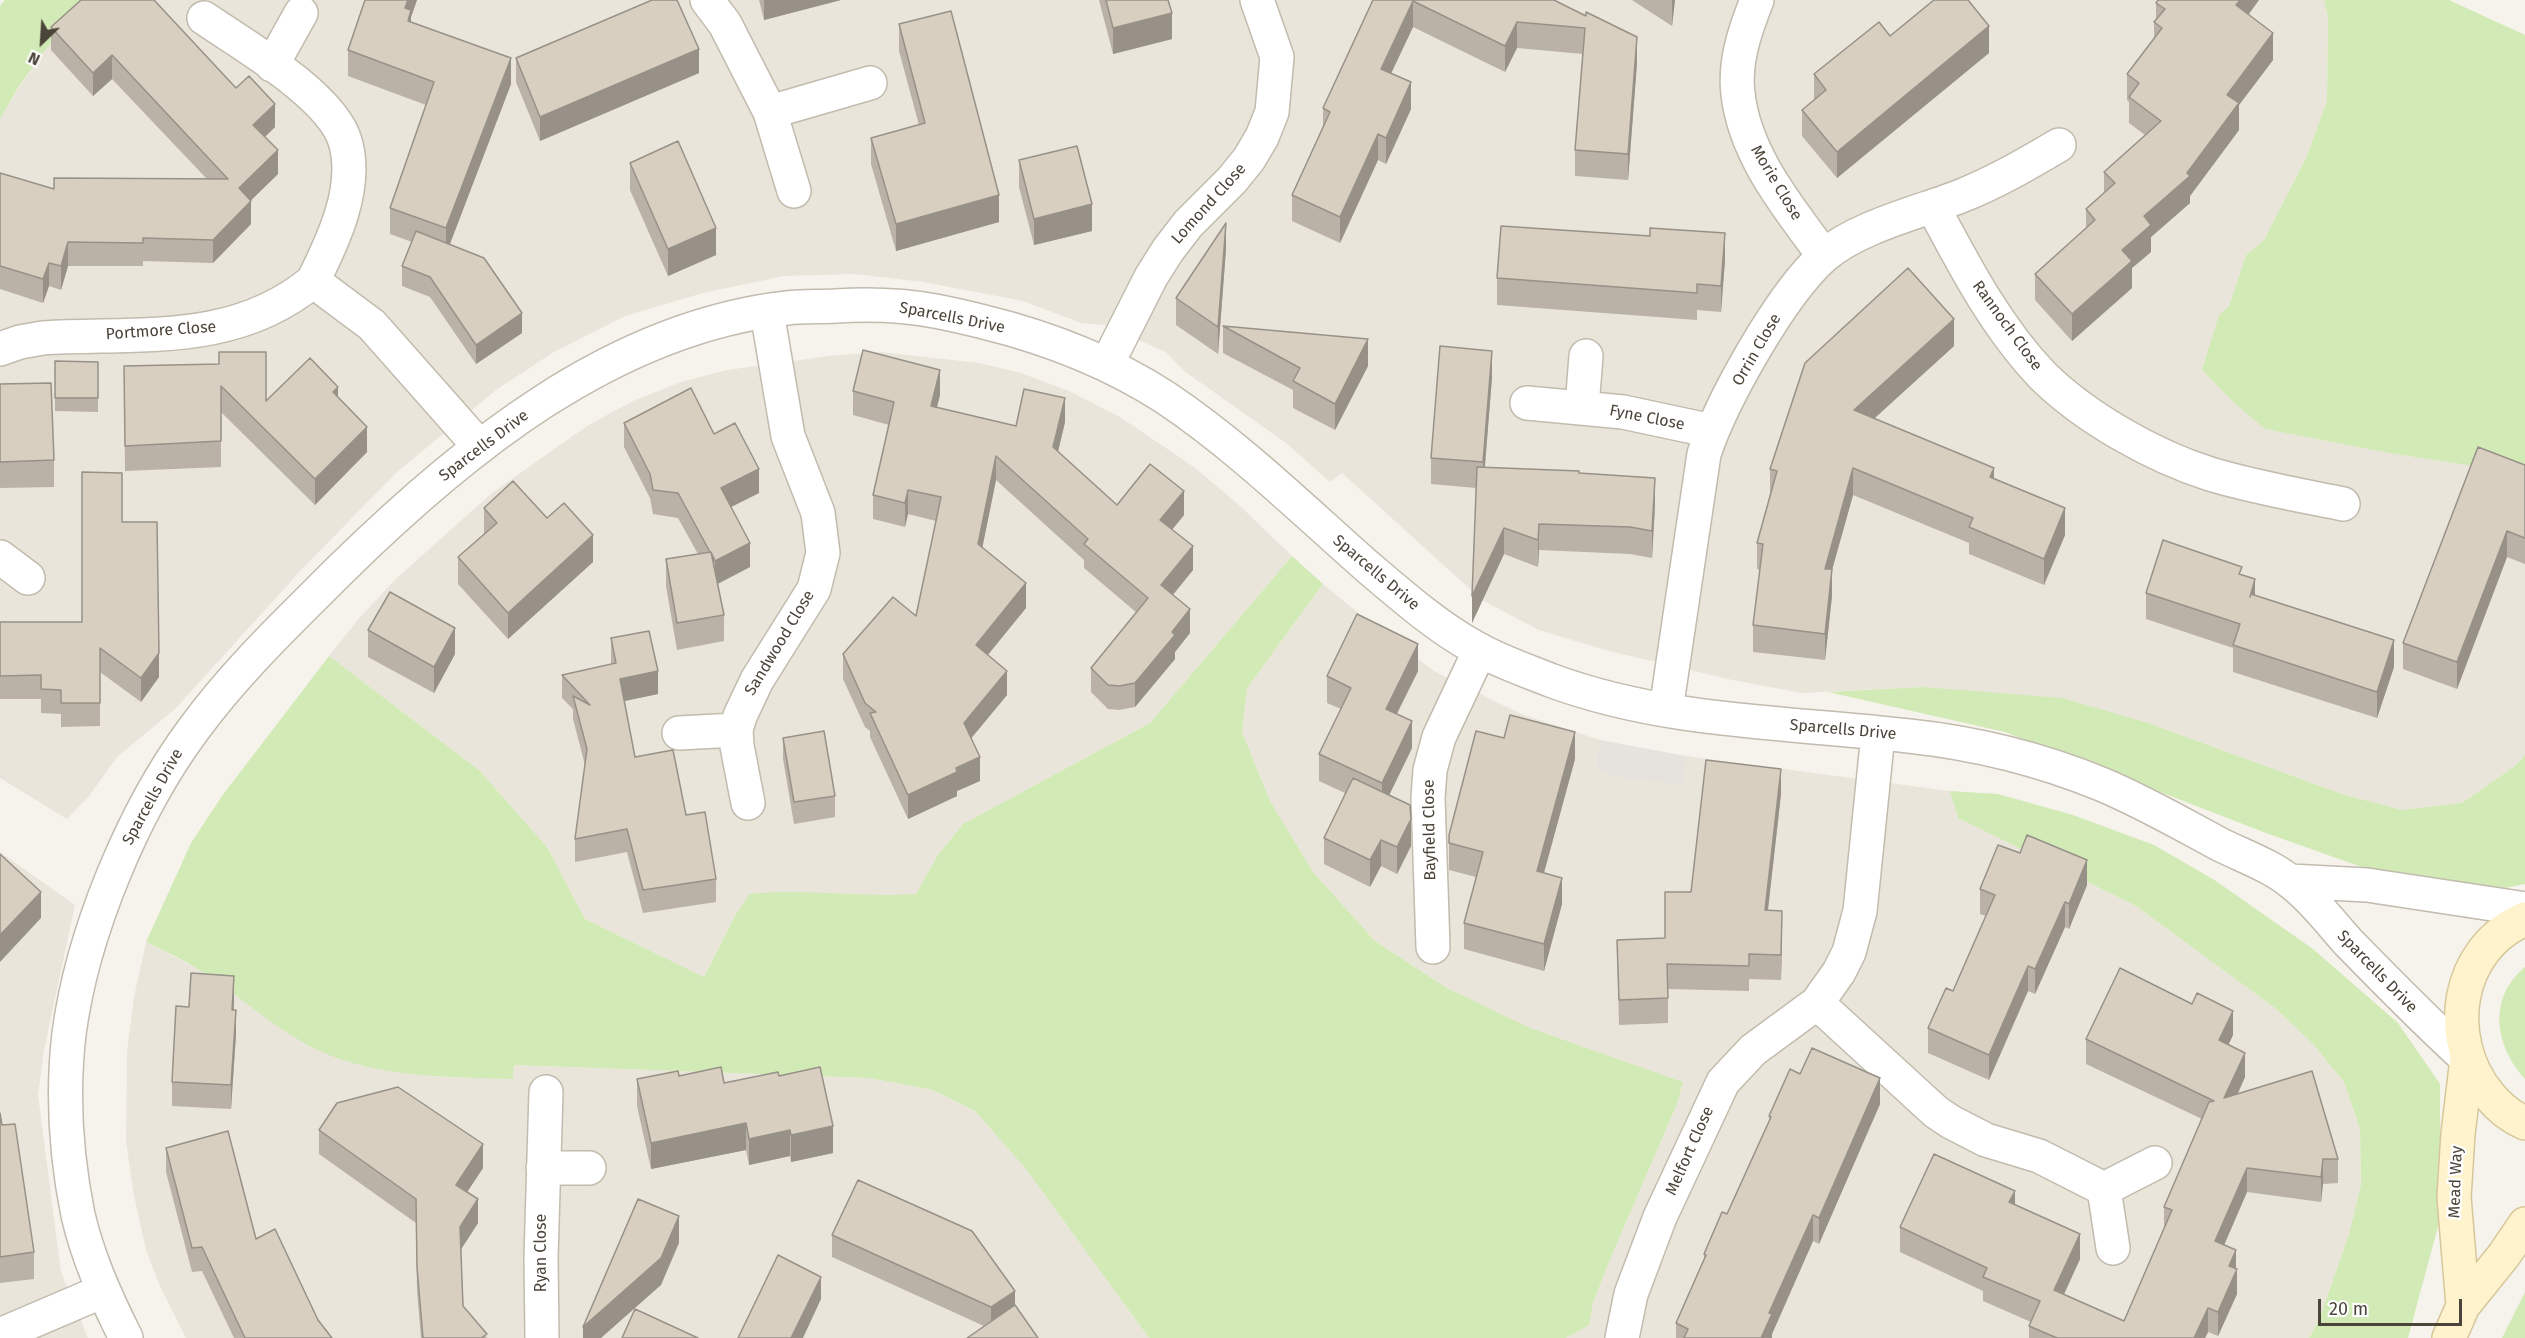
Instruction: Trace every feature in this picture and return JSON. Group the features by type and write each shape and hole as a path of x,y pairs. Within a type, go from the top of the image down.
{"main road":[{"path":"2525,919 2497,937 2481,956 2469,978 2461,1005 2461,1032 2467,1059 2479,1083 2497,1105 2525,1123"},
{"name":"Mead Way","path":"2463,1306 2454,1197 2467,1059"},
{"name":"Mead Way","path":"2449,1338 2463,1306 2504,1255 2525,1224"}],"street":[{"path":"707,0 725,24 770,112 794,191"},
{"name":"Lomond Close","path":"1107,364 1151,277 1168,250 1188,224 1232,180 1249,159 1269,120 1275,94 1277,57 1257,0"},
{"name":"Morie Close","path":"1756,0 1742,44 1738,67 1737,93 1742,116 1749,139 1761,164 1824,256"},
{"path":"272,65 301,13"},
{"name":"Portmore Close","path":"0,349 20,342 43,338 184,332 225,327 251,318 287,300 313,281 342,211 348,178 345,140 328,111 272,65 204,18"},
{"path":"770,112 870,83"},
{"name":"Orrin Close","path":"1666,710 1700,479 1712,431 1779,311 1824,256 1848,241 1879,226 1933,207 2005,176 2059,145"},
{"name":"Rannoch Close","path":"1933,207 2000,322 2043,376 2100,420 2137,442 2209,473 2343,504"},
{"path":"313,281 372,325 479,446"},
{"name":"Sparcells Drive","path":"126,1338 103,1292 79,1220 69,1163 65,1114 66,1071 70,1026 96,922 116,868 147,803 178,749 212,704 275,635 383,528 479,446 561,391 648,346 723,320 787,308 855,305 934,311 1023,332 1060,344 1107,364 1166,398 1215,434 1390,586 1434,621 1480,650 1511,665 1587,693 1627,704 1666,710 1962,744 2029,760 2092,780 2128,796 2290,881 2420,1017 2467,1059"},
{"name":"Sandwood Close","path":"748,803 736,730 745,701 814,589 823,553 818,513 788,436 767,312"},
{"path":"1582,407 1586,356"},
{"name":"Fyne Close","path":"1527,403 1633,414 1712,431"},
{"path":"0,557 28,578"},
{"name":"Bayfield Close","path":"1433,947 1428,798 1430,770 1439,737 1480,650"},
{"path":"679,733 736,730"},
{"name":"Melfort Close","path":"1622,1338 1631,1294 1660,1217 1723,1082 1753,1050 1817,1003 1839,972 1848,952 1860,911 1878,734"},
{"name":"Sparcells Drive","path":"2290,881 2367,885 2525,909"},
{"path":"1817,1003 1936,1112 1951,1122 1986,1140 2039,1156 2104,1189"},
{"name":"Ryan Close","path":"542,1338 546,1092"},
{"path":"2104,1189 2155,1163"},
{"path":"543,1168 589,1168"},
{"path":"2104,1189 2112,1248"},
{"path":"0,1335 103,1292"}],"shaded area":[{"path":"97,0 2324,0 2328,18 2327,101 2306,158 2264,240 2246,255 2229,306 2202,370 2233,402 2266,429 2389,453 2525,474 2525,755 2515,766 2462,803 2402,810 2342,794 2148,723 1974,692 1923,687 1802,693 1732,680 1605,650 1539,630 1482,600 1342,473 1330,482 1286,443 1184,371 1166,352 1104,325 1081,323 1023,301 923,282 855,274 784,276 703,293 625,316 554,352 496,390 397,472 303,568 175,709 117,757 89,796 67,819 0,778 0,119 19,87 47,48"},
{"path":"881,352 979,363 1021,373 1069,391 1120,417 1194,467 1240,506 1292,556 1150,723 963,824 938,855 916,894 736,914 704,977 585,919 547,847 479,770 329,656 361,616 398,577 492,493 587,426 633,401 681,382 727,370 829,356"},
{"path":"1323,584 1380,631 1434,671 1521,714 1600,740 1595,770 1682,784 1686,756 1950,791 1958,818 2136,906 2275,1008 2313,1044 2344,1082 2360,1129 2361,1185 2349,1234 2319,1320 2309,1338 1566,1338 1589,1325 1593,1303 1608,1264 1677,1104 1683,1082 1529,1028 1447,988 1375,941 1313,872 1270,801 1242,732 1247,688"},
{"path":"1600,740 1686,756 1683,784 1629,779 1595,770"},
{"path":"0,852 75,905 44,1050 38,1095 61,1272 88,1338 0,1338"},
{"path":"146,942 398,1072 441,1077 513,1079 514,1065 869,1078 933,1090 975,1111 1026,1169 1149,1338 186,1338 160,1286 146,1250 133,1191 126,1141 127,1051 134,997"}],"green space":[{"path":"5,0 97,0 47,48 19,86 0,119 0,6"},
{"path":"2324,0 2449,0 2525,35 2525,474 2389,453 2265,429 2233,402 2202,370 2219,315 2229,306 2246,255 2264,240 2306,158 2327,101 2328,18"},
{"path":"1292,556 1323,584 1247,688 1242,732 1270,801 1313,872 1375,941 1447,988 1530,1028 1683,1082 1677,1104 1608,1264 1593,1303 1589,1325 1566,1338 1149,1338 1026,1169 975,1111 933,1090 869,1078 514,1065 513,1079 433,1076 379,1069 328,1055 304,1043 193,966 146,942 191,843 222,796 329,656 479,770 547,847 585,919 704,977 736,914 750,894 791,892 916,894 938,855 963,824 1150,723"},
{"path":"1923,687 2062,698 2148,723 2342,794 2402,810 2462,803 2515,766 2525,755 2525,884 2495,890 2370,870 2266,833 2005,732 1828,692"},
{"path":"1950,791 1998,794 2073,815 2154,845 2216,881 2313,949 2398,1023 2440,1084 2440,1219 2408,1338 2309,1338 2319,1320 2349,1234 2361,1185 2360,1129 2344,1082 2313,1044 2275,1008 2136,906 1958,818"},
{"path":"2525,967 2525,1079 2507,1052 2502,1037 2500,1008 2505,993"},
{"path":"2525,1292 2525,1338 2502,1338"}],"building":[{"path":"81,0 154,0 236,88 249,76 275,104 253,125 278,150 239,188 251,201 213,240 143,238 143,243 68,242 61,266 49,263 43,279 0,266 0,173 54,189 54,178 228,179 112,55 93,73 51,27"},
{"path":"365,0 408,0 405,8 411,10 408,21 511,58 446,228 390,208 434,82 348,50"},
{"path":"652,0 677,0 699,49 540,117 516,58"},
{"path":"1106,0 1168,0 1172,13 1113,28"},
{"path":"1373,0 1554,0 1586,16 1586,12 1637,37 1628,154 1575,150 1585,28 1517,22 1505,46 1413,1 1381,69 1411,82 1386,138 1378,134 1340,217 1292,195 1330,112 1323,108"},
{"path":"1934,0 1968,0 1989,26 1837,152 1802,110 1826,90 1814,74 1879,22 1890,36"},
{"path":"2158,0 2240,0 2236,5 2273,33 2227,95 2239,103 2187,173 2190,176 2144,216 2151,225 2122,250 2132,261 2072,314 2035,274 2095,220 2086,209 2115,183 2104,172 2161,121 2129,97 2139,83 2127,74 2162,28 2154,22 2165,9 2156,3"},
{"path":"951,11 999,195 896,224 871,138 925,123 899,24"},
{"path":"678,141 716,228 668,249 630,163"},
{"path":"1077,146 1092,204 1034,219 1019,160"},
{"path":"1226,223 1218,327 1176,298"},
{"path":"1501,226 1650,236 1650,228 1725,233 1721,286 1697,284 1697,293 1497,278"},
{"path":"416,231 484,258 522,313 476,345 430,277 402,266"},
{"path":"1908,268 1954,319 1854,410 1994,468 1990,477 2065,508 2044,559 1969,527 1973,518 1853,468 1825,569 1832,569 1825,634 1753,625 1763,544 1757,543 1777,471 1770,469 1805,363"},
{"path":"1223,326 1368,339 1335,404 1293,381 1300,368"},
{"path":"1440,346 1492,351 1483,462 1431,458"},
{"path":"863,350 940,370 931,406 1016,426 1024,389 1065,398 1053,447 1117,505 1150,464 1184,491 1160,520 1193,546 1161,585 1190,609 1172,632 1175,635 1135,683 1119,686 1108,685 1091,668 1148,598 1084,544 1088,539 996,456 978,544 1026,583 976,645 1007,671 964,723 980,757 956,768 957,772 908,795 870,713 876,712 865,703 843,654 893,597 916,616 941,497 908,490 905,503 873,495 894,402 853,391"},
{"path":"219,352 266,352 266,401 310,358 338,387 333,392 367,427 315,479 221,386 221,441 125,446 124,366 219,364"},
{"path":"55,361 98,362 98,398 55,398"},
{"path":"51,383 54,460 0,462 0,384"},
{"path":"691,388 714,434 735,423 759,469 721,488 750,543 715,561 678,493 653,490 650,474 624,423"},
{"path":"2478,447 2525,465 2525,538 2507,531 2457,662 2403,643"},
{"path":"1477,467 1579,471 1579,473 1655,478 1652,531 1630,527 1539,524 1538,540 1504,528 1472,596"},
{"path":"82,472 122,473 122,522 157,522 159,653 141,678 100,648 100,703 61,703 61,690 41,689 41,675 0,676 0,622 82,622"},
{"path":"513,481 547,518 564,503 593,535 508,613 458,557 497,523 484,508"},
{"path":"2163,540 2242,567 2239,574 2255,579 2250,597 2251,594 2394,640 2377,692 2233,645 2240,624 2146,593"},
{"path":"711,552 724,615 677,623 666,559"},
{"path":"390,592 455,628 434,667 368,630"},
{"path":"1357,614 1418,644 1386,709 1412,721 1382,783 1319,754 1351,688 1327,676"},
{"path":"649,631 658,671 620,679 635,757 673,750 686,815 705,812 716,879 643,890 627,829 575,839 587,749 573,696 590,705 562,675 616,663 611,638"},
{"path":"1510,715 1575,732 1537,871 1562,878 1544,944 1464,923 1483,852 1449,843 1449,835 1476,731 1504,738"},
{"path":"824,731 835,796 794,802 783,738"},
{"path":"1706,760 1781,769 1765,910 1782,911 1781,955 1749,954 1749,966 1667,964 1668,998 1619,1000 1617,940 1665,938 1665,892 1691,892"},
{"path":"1353,778 1410,805 1411,819 1397,847 1381,840 1370,860 1324,838"},
{"path":"2027,835 2087,860 2069,904 2065,902 2035,969 2028,966 1989,1055 1928,1028 1946,988 1953,991 1995,895 1980,889 1998,845 2020,853"},
{"path":"0,854 41,892 0,935"},
{"path":"2120,968 2192,1004 2197,993 2233,1011 2219,1040 2245,1053 2224,1098 2312,1071 2338,1159 2323,1159 2321,1177 2247,1168 2215,1241 2236,1250 2229,1266 2237,1269 2218,1312 2208,1308 2194,1338 2057,1338 2029,1326 2040,1301 1983,1277 1987,1268 1900,1227 1934,1154 2015,1191 2009,1202 2080,1234 2054,1290 2124,1321 2172,1210 2164,1207 2209,1102 2214,1101 2086,1039"},
{"path":"191,973 234,976 232,1010 236,1010 231,1085 172,1082 176,1006 189,1007"},
{"path":"1812,1048 1880,1078 1819,1218 1813,1215 1769,1313 1772,1314 1761,1338 1684,1338 1688,1329 1676,1323 1722,1212 1727,1214 1790,1069 1800,1074"},
{"path":"721,1067 724,1083 778,1072 779,1076 820,1067 833,1126 791,1135 790,1130 749,1139 746,1123 651,1143 637,1079 678,1071 679,1076"},
{"path":"398,1087 483,1144 456,1185 478,1199 460,1227 463,1306 487,1334 481,1338 423,1338 417,1267 416,1199 319,1130 337,1103"},
{"path":"0,1113 2,1125 15,1124 34,1252 0,1257"},
{"path":"228,1131 256,1239 275,1229 318,1320 332,1338 245,1338 202,1247 192,1248 166,1148"},
{"path":"858,1180 972,1231 1015,1291 991,1307 832,1235"},
{"path":"638,1199 679,1216 661,1258 583,1327"},
{"path":"778,1255 821,1277 791,1338 738,1338"},
{"path":"1015,1305 1038,1338 967,1338"},
{"path":"635,1309 698,1338 622,1338"}]}
